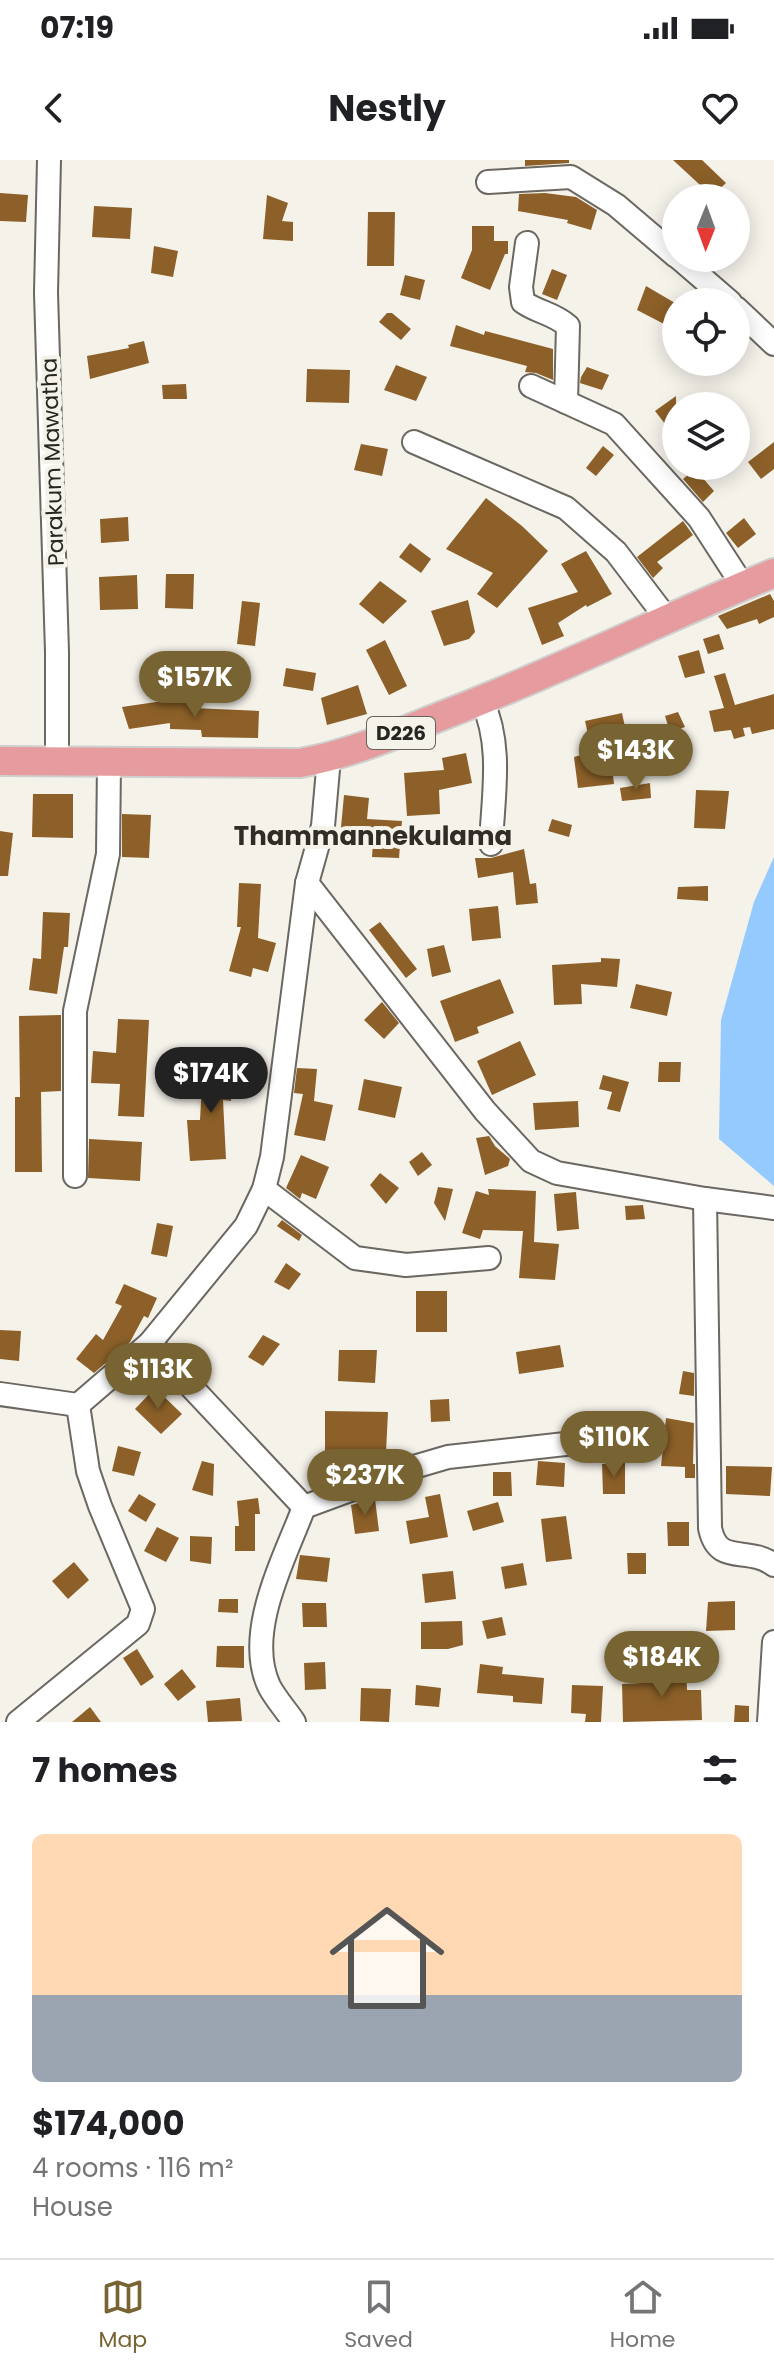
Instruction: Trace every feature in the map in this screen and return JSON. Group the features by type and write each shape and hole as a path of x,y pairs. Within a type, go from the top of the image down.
{"main road":[{"name":"D226","path":"0,761 300,763 329,758 482,701 774,573"}],"street":[{"name":"Parakum Mawatha","path":"49,160 46,293 57,652 57,763"},
{"path":"488,182 571,177 616,205 662,244"},
{"path":"527,243 521,287 523,302 539,312 556,315 568,326 566,402"},
{"path":"695,272 714,288"},
{"path":"750,321 774,344"},
{"path":"531,386 614,424 699,518 743,586"},
{"path":"414,442 566,508 616,552 667,619"},
{"path":"482,701 491,721 495,745 491,844"},
{"path":"0,1394 78,1405 150,1343 246,1226 264,1189 272,1157 307,883 323,826 329,758"},
{"path":"75,1176 75,1011 108,854 109,763"},
{"path":"307,883 485,1111 531,1161 557,1173 774,1208"},
{"path":"264,1189 355,1258 406,1265 489,1258"},
{"path":"705,1199 712,1539 728,1553 761,1555 774,1565"},
{"path":"150,1343 304,1507"},
{"path":"18,1722 138,1624 143,1609 88,1471 78,1405"},
{"path":"294,1722 269,1685 260,1647 264,1617 304,1507 448,1457 619,1438"},
{"path":"769,1722 774,1642"}],"water":[{"path":"774,857 774,1186 719,1139 721,1020 754,902"}],"building":[{"path":"525,160 569,160 569,163 525,166"},
{"path":"673,160 702,160 726,183 699,184"},
{"path":"0,193 28,195 26,222 0,221"},
{"path":"519,194 576,197 597,210 591,230 567,223 568,220 518,211"},
{"path":"267,195 288,203 282,221 293,222 293,241 263,239"},
{"path":"94,206 132,208 130,239 92,237"},
{"path":"368,212 395,212 394,266 367,266"},
{"path":"472,226 494,226 494,241 508,241 508,254 505,254 490,290 461,278 472,250"},
{"path":"154,246 178,251 173,277 151,273"},
{"path":"552,269 567,275 557,300 542,294"},
{"path":"405,275 425,280 420,300 400,295"},
{"path":"646,286 662,295 662,323 637,310"},
{"path":"387,313 392,313 411,329 401,340 379,322"},
{"path":"456,325 484,335 485,331 553,349 553,380 525,372 527,366 450,346"},
{"path":"144,341 149,363 90,379 87,356 129,348 128,345"},
{"path":"396,365 427,377 416,401 384,390"},
{"path":"587,367 609,375 602,390 580,383"},
{"path":"307,369 350,370 349,403 306,402"},
{"path":"186,384 187,399 163,399 162,385"},
{"path":"662,406 662,420 655,411"},
{"path":"774,442 774,469 761,479 750,460"},
{"path":"361,444 388,449 382,476 354,470"},
{"path":"603,446 614,455 596,476 586,468"},
{"path":"684,480 704,480 714,491 703,502"},
{"path":"486,498 548,551 497,608 477,594 493,573 446,549"},
{"path":"128,517 129,541 101,543 100,519"},
{"path":"744,518 756,534 738,548 726,533"},
{"path":"683,521 693,535 657,562 663,568 653,578 637,557"},
{"path":"410,543 431,559 421,573 399,557"},
{"path":"586,551 612,594 586,605 558,623 564,636 542,645 528,608 578,592 561,564"},
{"path":"166,574 194,574 193,609 165,608"},
{"path":"137,575 138,609 100,610 99,577"},
{"path":"380,581 407,601 383,624 359,604"},
{"path":"770,594 774,601 774,617 759,624 757,619 727,629 718,616"},
{"path":"468,600 475,632 469,639 444,646 431,611"},
{"path":"242,601 260,603 255,646 237,644"},
{"path":"719,634 724,649 708,654 703,639"},
{"path":"385,640 407,686 389,695 366,650"},
{"path":"699,650 705,673 685,678 678,656"},
{"path":"286,668 316,673 313,691 283,686"},
{"path":"725,673 735,705 774,694 774,729 752,734 750,727 743,728 745,736 734,739 731,730 714,732 709,711 724,708 714,676"},
{"path":"358,685 367,714 327,725 321,698"},
{"path":"156,702 193,703 193,708 259,711 258,738 202,737 201,730 170,729 170,723 129,729 122,707"},
{"path":"678,712 685,727 670,732 665,716"},
{"path":"622,713 627,736 609,740 614,784 578,788 574,757 592,752 585,721"},
{"path":"466,753 472,783 439,790 440,814 407,816 404,773 444,770 442,758"},
{"path":"650,783 651,798 622,801 620,788"},
{"path":"696,790 729,791 725,829 694,828"},
{"path":"33,794 73,794 73,838 32,837"},
{"path":"344,795 369,798 367,819 402,821 399,858 372,857 373,842 340,838"},
{"path":"122,814 151,815 149,858 122,857"},
{"path":"552,819 572,825 569,837 548,831"},
{"path":"0,831 13,833 8,876 0,876"},
{"path":"524,849 530,884 536,883 538,903 516,905 513,872 478,878 475,858 491,858"},
{"path":"239,883 261,884 258,938 276,943 268,972 253,968 251,977 229,971 241,927 237,927"},
{"path":"708,886 708,901 677,899 678,887"},
{"path":"498,906 501,938 472,941 469,909"},
{"path":"43,912 70,913 68,947 64,947 57,994 29,990 33,958 41,959"},
{"path":"380,922 417,969 406,978 369,930"},
{"path":"444,945 451,972 432,977 427,949"},
{"path":"601,958 620,959 617,987 581,984 582,1004 554,1005 552,965 601,962"},
{"path":"500,979 514,1013 477,1027 479,1033 455,1042 440,1001"},
{"path":"636,984 672,992 667,1016 630,1008"},
{"path":"382,1002 399,1023 384,1039 364,1020"},
{"path":"61,1015 61,1091 41,1092 42,1172 15,1172 15,1097 20,1097 19,1016"},
{"path":"118,1019 149,1020 144,1117 118,1116 120,1084 91,1083 93,1051 116,1053"},
{"path":"520,1041 536,1075 492,1095 477,1061"},
{"path":"659,1062 681,1062 680,1082 658,1082"},
{"path":"203,1064 233,1066 231,1101 223,1100 226,1159 190,1161 187,1120 200,1120"},
{"path":"297,1068 317,1069 314,1101 333,1105 325,1141 294,1135 303,1094 294,1093"},
{"path":"603,1075 629,1082 620,1112 607,1109 612,1092 599,1089"},
{"path":"364,1079 402,1087 395,1118 358,1110"},
{"path":"578,1101 579,1127 535,1130 533,1103"},
{"path":"489,1136 510,1159 508,1166 485,1175 476,1138"},
{"path":"89,1139 142,1142 140,1181 88,1178"},
{"path":"422,1152 432,1165 418,1176 409,1162"},
{"path":"301,1155 329,1167 316,1199 302,1193 300,1199 286,1188"},
{"path":"380,1173 399,1188 386,1204 370,1185"},
{"path":"438,1187 453,1189 445,1221 434,1203"},
{"path":"488,1189 536,1191 534,1242 559,1244 555,1280 519,1278 523,1231 483,1230 480,1239 462,1233 476,1191 489,1195"},
{"path":"576,1192 579,1229 557,1231 554,1194"},
{"path":"643,1205 645,1219 626,1220 625,1206"},
{"path":"282,1220 302,1235 299,1241 277,1226"},
{"path":"157,1223 173,1226 167,1257 151,1254"},
{"path":"286,1263 301,1274 289,1290 274,1282"},
{"path":"124,1284 157,1298 148,1318 144,1316 130,1342 94,1373 76,1359 96,1334 103,1340 122,1306 115,1303"},
{"path":"416,1291 447,1291 447,1332 416,1332"},
{"path":"0,1330 21,1331 19,1361 0,1359"},
{"path":"263,1335 280,1344 263,1366 248,1357"},
{"path":"560,1345 564,1367 519,1374 516,1352"},
{"path":"339,1350 377,1350 375,1383 338,1381"},
{"path":"683,1371 694,1373 694,1396 679,1394"},
{"path":"155,1388 182,1414 161,1434 135,1409"},
{"path":"449,1399 450,1421 431,1422 430,1400"},
{"path":"325,1411 388,1412 386,1452 325,1452"},
{"path":"666,1418 694,1423 695,1478 685,1478 685,1467 661,1466"},
{"path":"118,1446 141,1452 134,1476 112,1471"},
{"path":"202,1461 214,1464 213,1496 192,1490"},
{"path":"538,1461 565,1463 564,1487 536,1485"},
{"path":"625,1463 625,1494 603,1494 602,1464"},
{"path":"726,1466 772,1467 770,1496 726,1494"},
{"path":"493,1472 511,1472 512,1496 493,1496"},
{"path":"139,1494 156,1504 146,1522 128,1511"},
{"path":"440,1494 448,1537 410,1544 406,1521 429,1517 425,1497"},
{"path":"258,1498 260,1514 255,1514 255,1551 235,1551 235,1526 239,1526 237,1501"},
{"path":"375,1499 379,1531 355,1534 351,1505"},
{"path":"498,1502 504,1522 473,1531 467,1511"},
{"path":"566,1516 572,1559 546,1562 541,1519"},
{"path":"667,1522 689,1522 689,1546 668,1546"},
{"path":"157,1527 179,1538 166,1562 144,1551"},
{"path":"190,1536 212,1537 211,1564 190,1561"},
{"path":"627,1553 646,1553 646,1574 628,1574"},
{"path":"300,1555 330,1558 327,1582 296,1579"},
{"path":"74,1562 89,1580 68,1599 52,1581"},
{"path":"523,1563 527,1585 505,1589 501,1567"},
{"path":"453,1571 456,1599 425,1603 422,1574"},
{"path":"219,1599 238,1599 238,1613 218,1612"},
{"path":"735,1601 735,1630 706,1631 708,1602"},
{"path":"302,1603 326,1603 327,1627 303,1627"},
{"path":"502,1617 506,1635 487,1639 482,1621"},
{"path":"462,1621 463,1645 448,1649 421,1649 421,1622"},
{"path":"217,1646 244,1646 244,1668 216,1667"},
{"path":"137,1649 154,1677 141,1686 123,1658"},
{"path":"325,1662 326,1689 305,1690 304,1663"},
{"path":"480,1664 503,1667 502,1674 544,1678 542,1704 513,1702 513,1696 477,1693"},
{"path":"662,1665 686,1665 687,1690 701,1690 702,1720 623,1722 622,1684 662,1682"},
{"path":"182,1669 196,1687 178,1701 164,1684"},
{"path":"416,1685 441,1688 439,1707 415,1705"},
{"path":"572,1685 603,1686 601,1722 585,1722 586,1714 571,1713"},
{"path":"361,1688 391,1689 389,1722 360,1721"},
{"path":"240,1698 242,1721 208,1722 206,1701"},
{"path":"735,1705 749,1706 749,1722 734,1722"},
{"path":"90,1707 101,1722 72,1722"}],"district":[{"name":"Thammannekulama","path":"373,836"}]}
